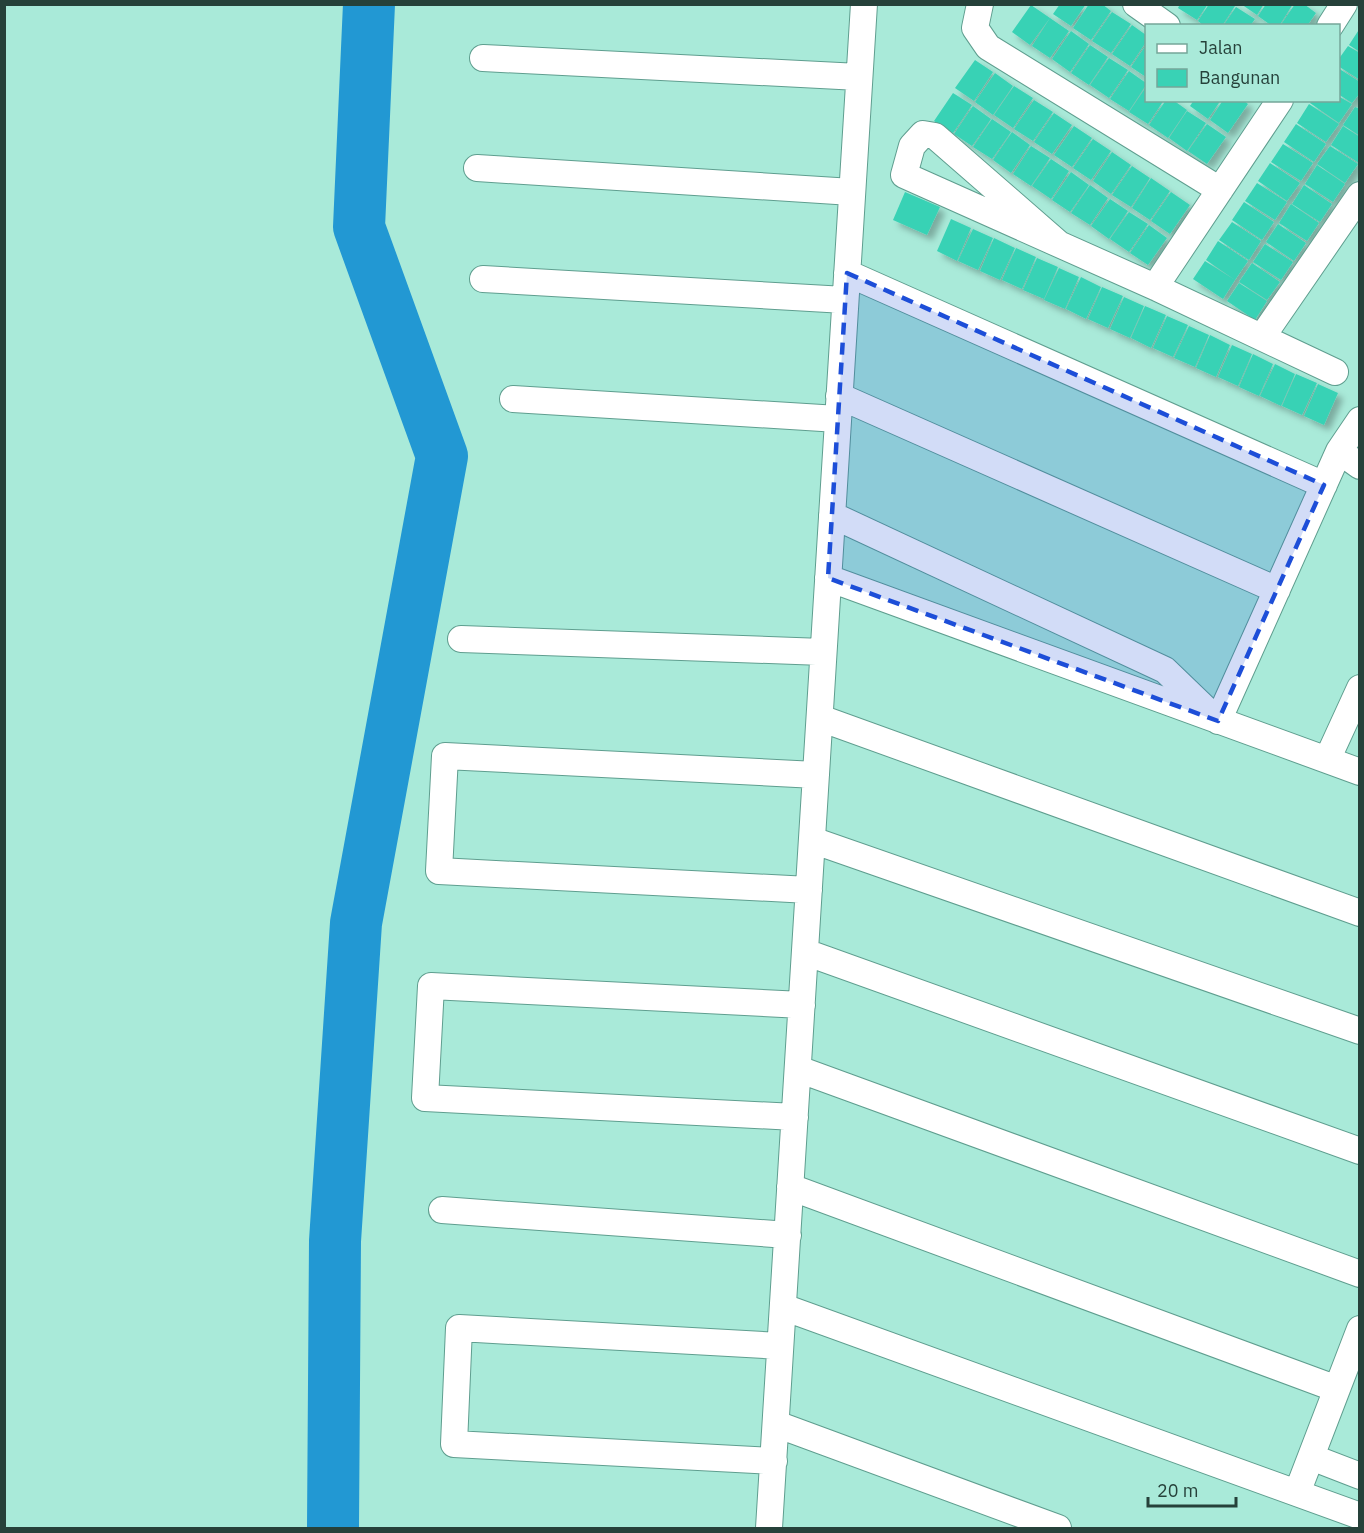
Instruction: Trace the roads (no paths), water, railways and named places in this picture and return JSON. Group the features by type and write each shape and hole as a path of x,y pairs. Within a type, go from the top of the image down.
{"street":[{"path":"769,1528 864,4"},
{"path":"980,4 975,28 988,47 1220,190"},
{"path":"1136,4 1164,24"},
{"path":"1331,24 1344,4"},
{"path":"483,58 859,77"},
{"path":"1155,287 1279,102"},
{"path":"1059,244 935,136 923,134 912,146 904,175 1155,287 1335,372"},
{"path":"477,168 852,192"},
{"path":"1262,337 1359,195"},
{"path":"847,273 1324,485"},
{"path":"483,279 845,300"},
{"path":"513,399 839,407 1277,590"},
{"path":"1218,721 1339,452 1359,420"},
{"path":"1339,452 1359,466"},
{"path":"832,515 1165,670 1218,721"},
{"path":"828,578 1359,772"},
{"path":"461,639 823,652"},
{"path":"1327,760 1359,688"},
{"path":"820,718 1359,913"},
{"path":"809,890 439,871 445,756 816,775"},
{"path":"812,840 1359,1031"},
{"path":"805,952 1359,1151"},
{"path":"795,1117 425,1098 431,986 802,1005"},
{"path":"798,1069 1359,1274"},
{"path":"790,1187 1336,1389"},
{"path":"442,1210 788,1235"},
{"path":"783,1307 1359,1516"},
{"path":"774,1461 454,1444 459,1328 780,1346"},
{"path":"1297,1493 1358,1335"},
{"path":"776,1424 1058,1528"},
{"path":"1311,1457 1359,1476"}],"waterway":[{"path":"333,1528 335,1241 356,923 442,456 359,227 369,4"}]}
